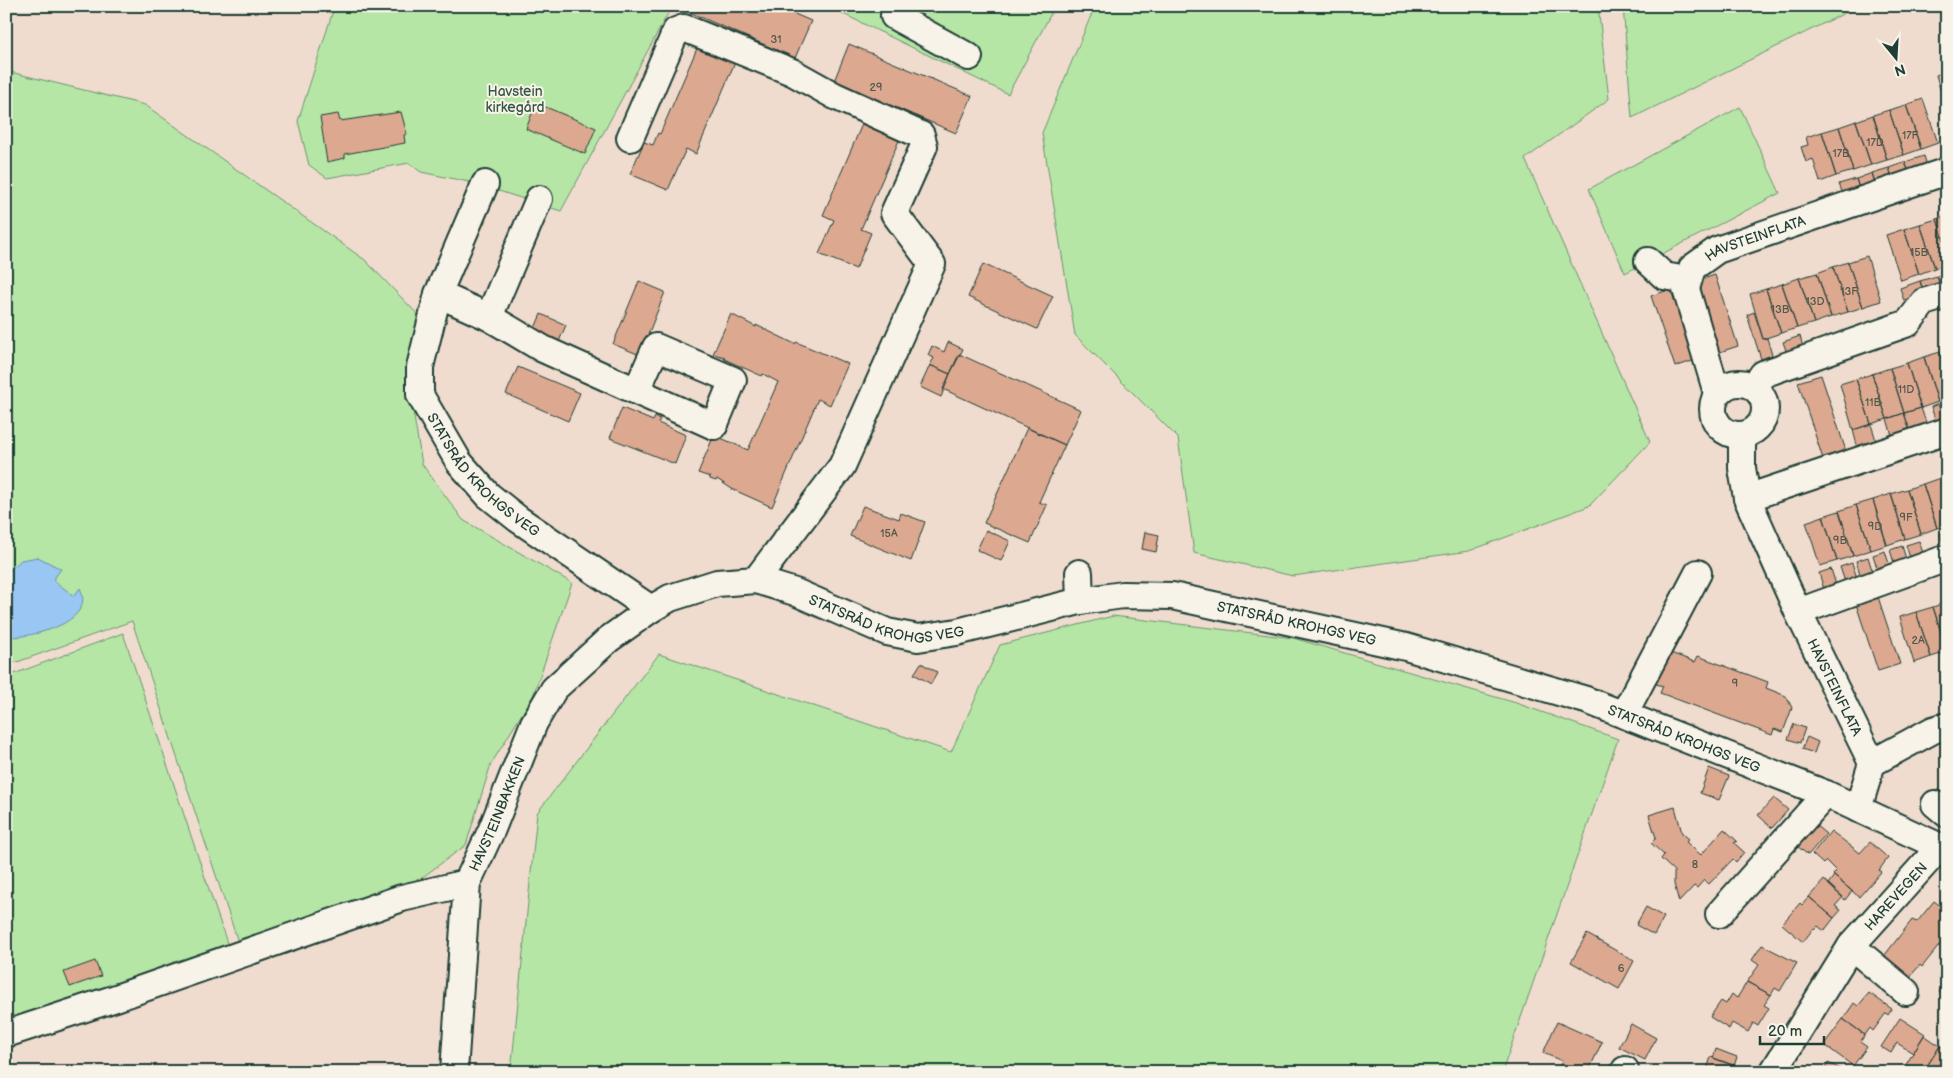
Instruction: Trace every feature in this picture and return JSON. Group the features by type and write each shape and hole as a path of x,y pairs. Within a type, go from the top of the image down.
{"street":[{"path":"890,9 969,57"},
{"path":"630,138 676,31 684,28 792,72 835,96 922,135 924,146 894,212 932,264 842,466 756,580"},
{"name":"HAVSTEINFLATA","path":"1688,280 1692,268 1717,250 1947,171"},
{"name":"STATSRÅD KROHGS VEG","path":"485,184 438,294 420,367 420,395 459,462 488,494 518,519 651,608 670,598 717,583 756,580 795,592 887,632 918,638 957,632 1080,601 1123,595 1172,596 1406,647 1586,700 1826,794 1943,848"},
{"path":"489,317 539,199"},
{"path":"1648,261 1664,276 1688,280 1686,289 1717,394"},
{"path":"438,294 489,317 543,349 637,390"},
{"path":"1754,386 1763,374 1908,323 1924,302 1947,295"},
{"path":"1732,383 1745,383 1754,386 1765,401 1765,417 1760,425 1751,433 1733,435 1717,424 1712,406 1717,394 1732,383"},
{"path":"1748,498 1947,431"},
{"name":"HAVSTEINFLATA","path":"1742,435 1742,468 1748,498 1798,612 1872,763"},
{"path":"1798,612 1947,558"},
{"path":"1079,573 1080,601"},
{"path":"1624,714 1698,573"},
{"name":"HAVSTEINBAKKEN","path":"454,1072 467,883 492,829 534,723 554,689 609,639 651,608"},
{"path":"1858,809 1872,763 1933,730 1947,726"},
{"path":"1719,914 1826,794"},
{"name":"HAREVEGEN","path":"1773,1072 1851,946 1943,848"},
{"path":"6,1034 411,895 467,883"},
{"path":"1851,946 1906,992"}],"green space":[{"name":"Havstein kirkegård","path":"324,6 672,6 561,211 474,183 421,172 409,163 327,178 309,165 298,121 333,11"},
{"path":"827,6 1055,6 1008,94"},
{"path":"1095,6 1598,6 1609,99 1525,159 1650,442 1589,506 1469,551 1293,576 1194,553 1178,438 1075,335 1042,133"},
{"path":"1623,6 1859,6 1632,118"},
{"path":"6,71 145,105 365,260 426,323 408,382 422,464 463,520 572,583 533,696 491,764 466,845 405,890 239,945 132,621 6,666"},
{"path":"1740,107 1780,193 1625,273 1589,189"},
{"path":"1113,616 1293,638 1516,703 1618,739 1502,1072 511,1072 537,813 659,654 951,752 1000,645"},
{"path":"123,633 229,949 6,1028 6,677"}],"water":[{"path":"38,557 61,569 53,580 74,596 80,588 83,600 79,610 71,619 59,626 31,635 7,637 6,574 21,560"}],"building":[{"path":"691,6 776,6 811,21 795,58 689,12"},
{"path":"849,44 972,96 956,133 834,81"},
{"path":"698,46 735,62 696,154 686,149 668,190 630,174 644,142 653,145 658,133 660,134"},
{"path":"1947,71 1947,113 1936,75"},
{"path":"1923,99 1938,143 1921,149 1906,105"},
{"path":"536,103 596,128 585,154 526,129"},
{"path":"1906,105 1921,149 1904,155 1889,110"},
{"path":"1889,110 1904,155 1887,160 1873,115"},
{"path":"401,112 407,134 404,135 405,143 345,154 345,158 327,162 320,117 338,114 340,121"},
{"path":"1873,115 1887,160 1871,165 1856,121"},
{"path":"1856,121 1871,165 1853,171 1839,127"},
{"path":"863,122 900,138 861,229 871,233 856,269 819,254 834,220 823,215"},
{"path":"1839,127 1853,171 1836,176 1822,132"},
{"path":"1822,132 1836,176 1820,182 1813,159 1806,162 1801,147 1808,145 1806,137"},
{"path":"1924,156 1928,169 1910,175 1905,162"},
{"path":"1905,162 1910,175 1893,181 1889,168"},
{"path":"1889,168 1893,181 1876,186 1872,173"},
{"path":"1872,173 1876,186 1860,191 1856,179"},
{"path":"1856,179 1860,191 1844,197 1839,184"},
{"path":"1947,215 1947,250 1937,219"},
{"path":"1937,219 1947,250 1947,265 1935,268 1920,224"},
{"path":"1920,224 1935,268 1919,274 1904,229"},
{"path":"1904,229 1919,274 1901,280 1886,235"},
{"path":"1867,256 1881,301 1863,307 1848,262"},
{"path":"1848,262 1863,307 1848,312 1833,267"},
{"path":"983,264 1053,296 1037,329 968,297"},
{"path":"1833,267 1848,312 1831,317 1817,273"},
{"path":"1947,272 1947,287 1941,289 1937,276"},
{"path":"1817,273 1831,317 1814,323 1799,278"},
{"path":"1715,275 1738,346 1717,353 1694,282"},
{"path":"1937,276 1941,289 1924,294 1920,281"},
{"path":"1799,278 1814,323 1797,328 1782,284"},
{"path":"639,281 665,292 640,355 613,344"},
{"path":"1920,281 1924,294 1904,301 1900,288"},
{"path":"1782,284 1797,328 1781,333 1766,289"},
{"path":"1671,289 1695,360 1675,367 1651,296"},
{"path":"1766,289 1781,333 1763,339 1750,294"},
{"path":"1754,312 1763,339 1767,338 1772,355 1761,359 1747,315"},
{"path":"541,314 566,325 557,346 532,335"},
{"path":"731,314 795,344 796,342 848,364 830,405 818,399 772,507 732,489 717,479 716,481 698,473 714,435 748,450 778,382 724,359 725,357 713,354"},
{"path":"1800,336 1804,351 1788,356 1783,342"},
{"path":"948,342 963,349 950,374 930,365 934,358 928,355 932,346 944,352"},
{"path":"1940,352 1947,371 1947,399 1938,402 1924,357"},
{"path":"959,354 1081,410 1065,445 943,389"},
{"path":"1924,357 1938,402 1921,408 1907,363"},
{"path":"1907,363 1921,408 1904,413 1890,368"},
{"path":"930,365 950,374 941,397 920,387"},
{"path":"518,367 580,393 568,421 506,394"},
{"path":"1890,368 1904,413 1887,419 1872,374"},
{"path":"1872,374 1887,419 1871,424 1856,379"},
{"path":"1821,375 1846,451 1823,459 1798,382"},
{"path":"1856,379 1871,424 1853,430 1840,384"},
{"path":"1938,404 1943,420 1936,422 1931,407"},
{"path":"622,408 653,421 655,417 660,419 658,423 686,435 675,464 610,438"},
{"path":"1921,408 1929,431 1912,437 1904,413"},
{"path":"1904,413 1912,437 1894,442 1887,419"},
{"path":"1871,424 1878,447 1859,453 1853,430"},
{"path":"1027,428 1065,445 1039,502 1047,505 1030,543 984,523"},
{"path":"1947,476 1947,500 1940,478"},
{"path":"1940,478 1947,500 1947,525 1937,528 1923,484"},
{"path":"1923,484 1937,528 1921,534 1907,489"},
{"path":"1907,489 1921,534 1905,539 1891,494"},
{"path":"1891,494 1905,539 1887,545 1873,500"},
{"path":"1873,500 1887,545 1871,550 1856,505"},
{"path":"1856,505 1871,550 1853,556 1839,511"},
{"path":"863,506 899,519 901,513 925,522 911,561 850,536"},
{"path":"1839,511 1853,556 1837,561 1823,516"},
{"path":"1823,516 1837,561 1820,566 1806,522"},
{"path":"986,530 1010,541 1001,561 977,550"},
{"path":"1145,532 1159,535 1156,552 1142,549"},
{"path":"1947,532 1947,549 1945,550 1940,534"},
{"path":"1919,541 1924,556 1911,561 1906,545"},
{"path":"1902,546 1907,562 1895,566 1890,550"},
{"path":"1885,551 1890,567 1878,571 1873,555"},
{"path":"1868,557 1873,573 1861,577 1856,561"},
{"path":"1852,563 1857,578 1845,582 1840,567"},
{"path":"1831,569 1836,585 1824,589 1819,573"},
{"path":"1878,597 1900,664 1878,671 1856,604"},
{"path":"1947,602 1947,650 1933,607"},
{"path":"1933,607 1947,652 1931,657 1916,612"},
{"path":"1916,612 1931,657 1914,663 1900,617"},
{"path":"1668,652 1695,662 1698,656 1768,682 1766,688 1786,696 1792,708 1783,732 1774,729 1772,735 1660,693 1663,686 1656,684"},
{"path":"921,663 937,672 931,684 914,674"},
{"path":"1794,724 1805,728 1800,743 1788,739"},
{"path":"1807,737 1818,742 1814,753 1802,749"},
{"path":"1709,768 1729,776 1719,800 1700,793"},
{"path":"1774,798 1788,810 1772,828 1758,815"},
{"path":"1675,807 1682,833 1689,839 1686,842 1701,855 1724,829 1737,841 1734,843 1744,852 1736,862 1733,859 1709,884 1704,880 1697,888 1694,886 1679,902 1674,884 1674,871 1661,859 1664,855 1651,843 1656,838 1649,815"},
{"path":"1814,824 1826,834 1808,855 1796,845"},
{"path":"1831,831 1860,853 1870,842 1888,858 1879,870 1881,872 1859,897 1833,875 1836,871 1826,861 1823,864 1812,854"},
{"path":"1834,876 1852,891 1845,900 1828,884"},
{"path":"1824,880 1843,897 1835,906 1841,910 1834,918 1809,897"},
{"path":"1809,897 1834,918 1824,931 1818,926 1813,929 1803,942 1782,924 1800,903 1802,905"},
{"path":"1934,901 1947,911 1947,936 1922,967 1920,965 1908,979 1881,960 1912,920 1917,922"},
{"path":"1646,907 1664,917 1654,935 1636,925"},
{"path":"1587,934 1634,961 1619,989 1571,962"},
{"path":"1762,945 1797,963 1780,991 1775,988 1771,995 1747,982 1759,965 1752,960"},
{"path":"95,961 101,976 70,987 64,972"},
{"path":"1947,966 1947,998 1939,992 1946,983 1939,977"},
{"path":"1747,982 1771,995 1764,1005 1769,1008 1758,1026 1753,1023 1748,1032 1732,1023 1729,1029 1710,1017 1721,1001 1726,1004 1732,994 1737,998"},
{"path":"1869,993 1892,1009 1888,1015 1886,1013 1873,1031 1870,1028 1865,1035 1843,1019 1854,1003 1858,1006"},
{"path":"1900,1018 1925,1034 1913,1053 1897,1043 1891,1053 1881,1047"},
{"path":"1843,1019 1865,1035 1860,1042 1867,1047 1853,1066 1826,1046 1825,1043"},
{"path":"1557,1022 1602,1042 1588,1072 1579,1068 1577,1072 1569,1072 1559,1067 1562,1061 1543,1053"},
{"path":"1631,1024 1656,1038 1645,1060 1619,1047"},
{"path":"1924,1035 1940,1046 1923,1072 1910,1072 1904,1068"},
{"path":"1940,1046 1947,1050 1947,1072 1923,1072"},
{"path":"1716,1049 1737,1057 1734,1066 1713,1058"},
{"path":"1711,1057 1736,1066 1734,1072 1706,1072"},
{"path":"1828,1063 1845,1071 1845,1072 1823,1072"}]}
